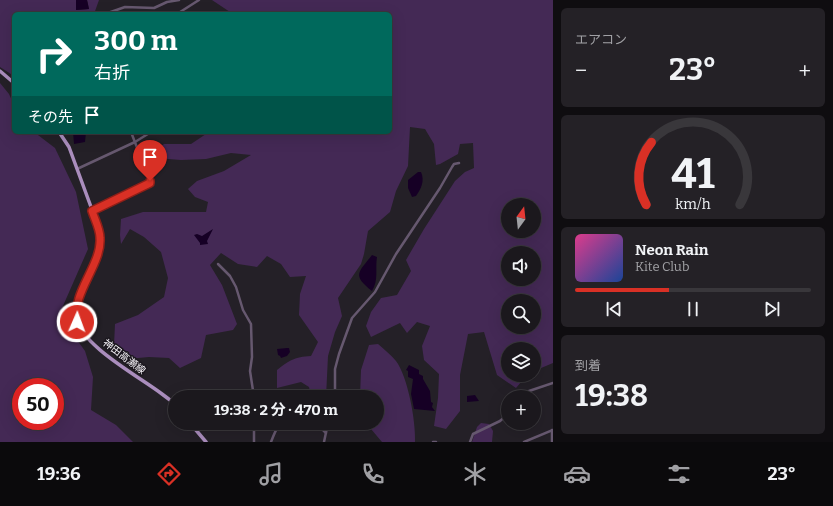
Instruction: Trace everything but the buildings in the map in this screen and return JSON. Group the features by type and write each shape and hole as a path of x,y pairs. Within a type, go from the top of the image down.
{"main road":[{"path":"0,71 12,81"},
{"name":"神田高瀬線","path":"60,134 69,147 100,232 100,243 78,304 76,316 80,328 91,342 122,367 168,399"},
{"path":"196,430 206,442"}],"street":[{"path":"111,12 125,7 154,8 167,2 179,0"},
{"path":"180,12 199,0"},
{"path":"92,211 150,183 132,134"},
{"path":"77,169 135,142 148,134"},
{"path":"334,390 335,370 352,318 371,299 396,254 440,188 454,164 458,163"},
{"path":"218,264 230,276 236,287 242,310 251,324 252,357 250,371 253,390"},
{"path":"532,390 552,384"},
{"path":"470,442 473,434 501,420"},
{"path":"254,430 254,442"},
{"path":"271,442 276,430"},
{"path":"323,430 326,433"},
{"path":"324,442 327,430"},
{"path":"524,442 552,431 552,442"}],"shaded area":[{"path":"0,0 76,0 77,10 89,9 87,0 99,0 95,12 12,12 12,75 0,67"},
{"path":"76,0 87,0 89,9 76,10"},
{"path":"212,0 553,0 553,363 541,368 541,342 501,342 501,378 497,375 484,332 468,334 460,375 460,411 446,429 434,426 438,398 439,374 424,360 422,346 430,326 417,322 407,333 400,323 371,337 366,326 371,312 381,298 397,295 411,271 406,260 424,229 455,181 465,172 474,168 473,143 460,144 458,154 436,165 434,144 425,129 410,127 408,166 396,191 390,212 368,231 361,264 338,298 342,316 335,332 328,356 326,390 310,390 309,387 301,382 277,388 277,370 292,360 300,357 311,356 318,342 299,315 300,294 306,276 290,277 281,264 267,256 257,267 238,264 221,253 210,265 222,285 237,324 233,330 206,335 201,358 180,368 169,358 149,357 127,359 114,345 115,324 138,315 164,297 168,278 161,252 144,237 130,229 121,244 121,219 143,212 206,212 208,202 195,197 188,189 197,181 224,171 251,155 231,153 206,159 181,160 156,158 152,152 164,144 191,144 206,134 392,134 392,12 230,12"},
{"path":"0,83 9,94 12,101 12,134 37,134 55,148 76,192 88,249 59,315 85,351 93,377 91,410 116,425 133,442 0,442"},
{"path":"73,134 86,134 85,142 74,144"},
{"path":"418,172 421,172 422,175 422,185 416,196 412,197 408,188 408,180"},
{"path":"213,229 207,241 208,244 200,245 194,235 197,234 202,236"},
{"path":"372,255 377,257 376,279 372,291 362,281 359,274 363,266"},
{"path":"378,344 390,354 400,368 408,388 413,412 415,442 382,442 372,430 384,430 384,390 360,390 361,370 369,345"},
{"path":"289,348 290,352 287,356 281,358 278,355 277,349"},
{"path":"409,365 419,370 419,374 423,376 423,379 430,391 431,402 433,403 432,407 435,411 414,409 411,394 413,379 408,377 408,371 406,370"},
{"path":"507,382 521,382 516,388"},
{"path":"475,395 479,401 467,402 467,396"},
{"path":"481,423 489,424 493,431 492,442 472,442 477,427"}],"route":[{"path":"77,322 76,310 98,253 100,243 100,232 92,211 150,183 150,181"}]}
